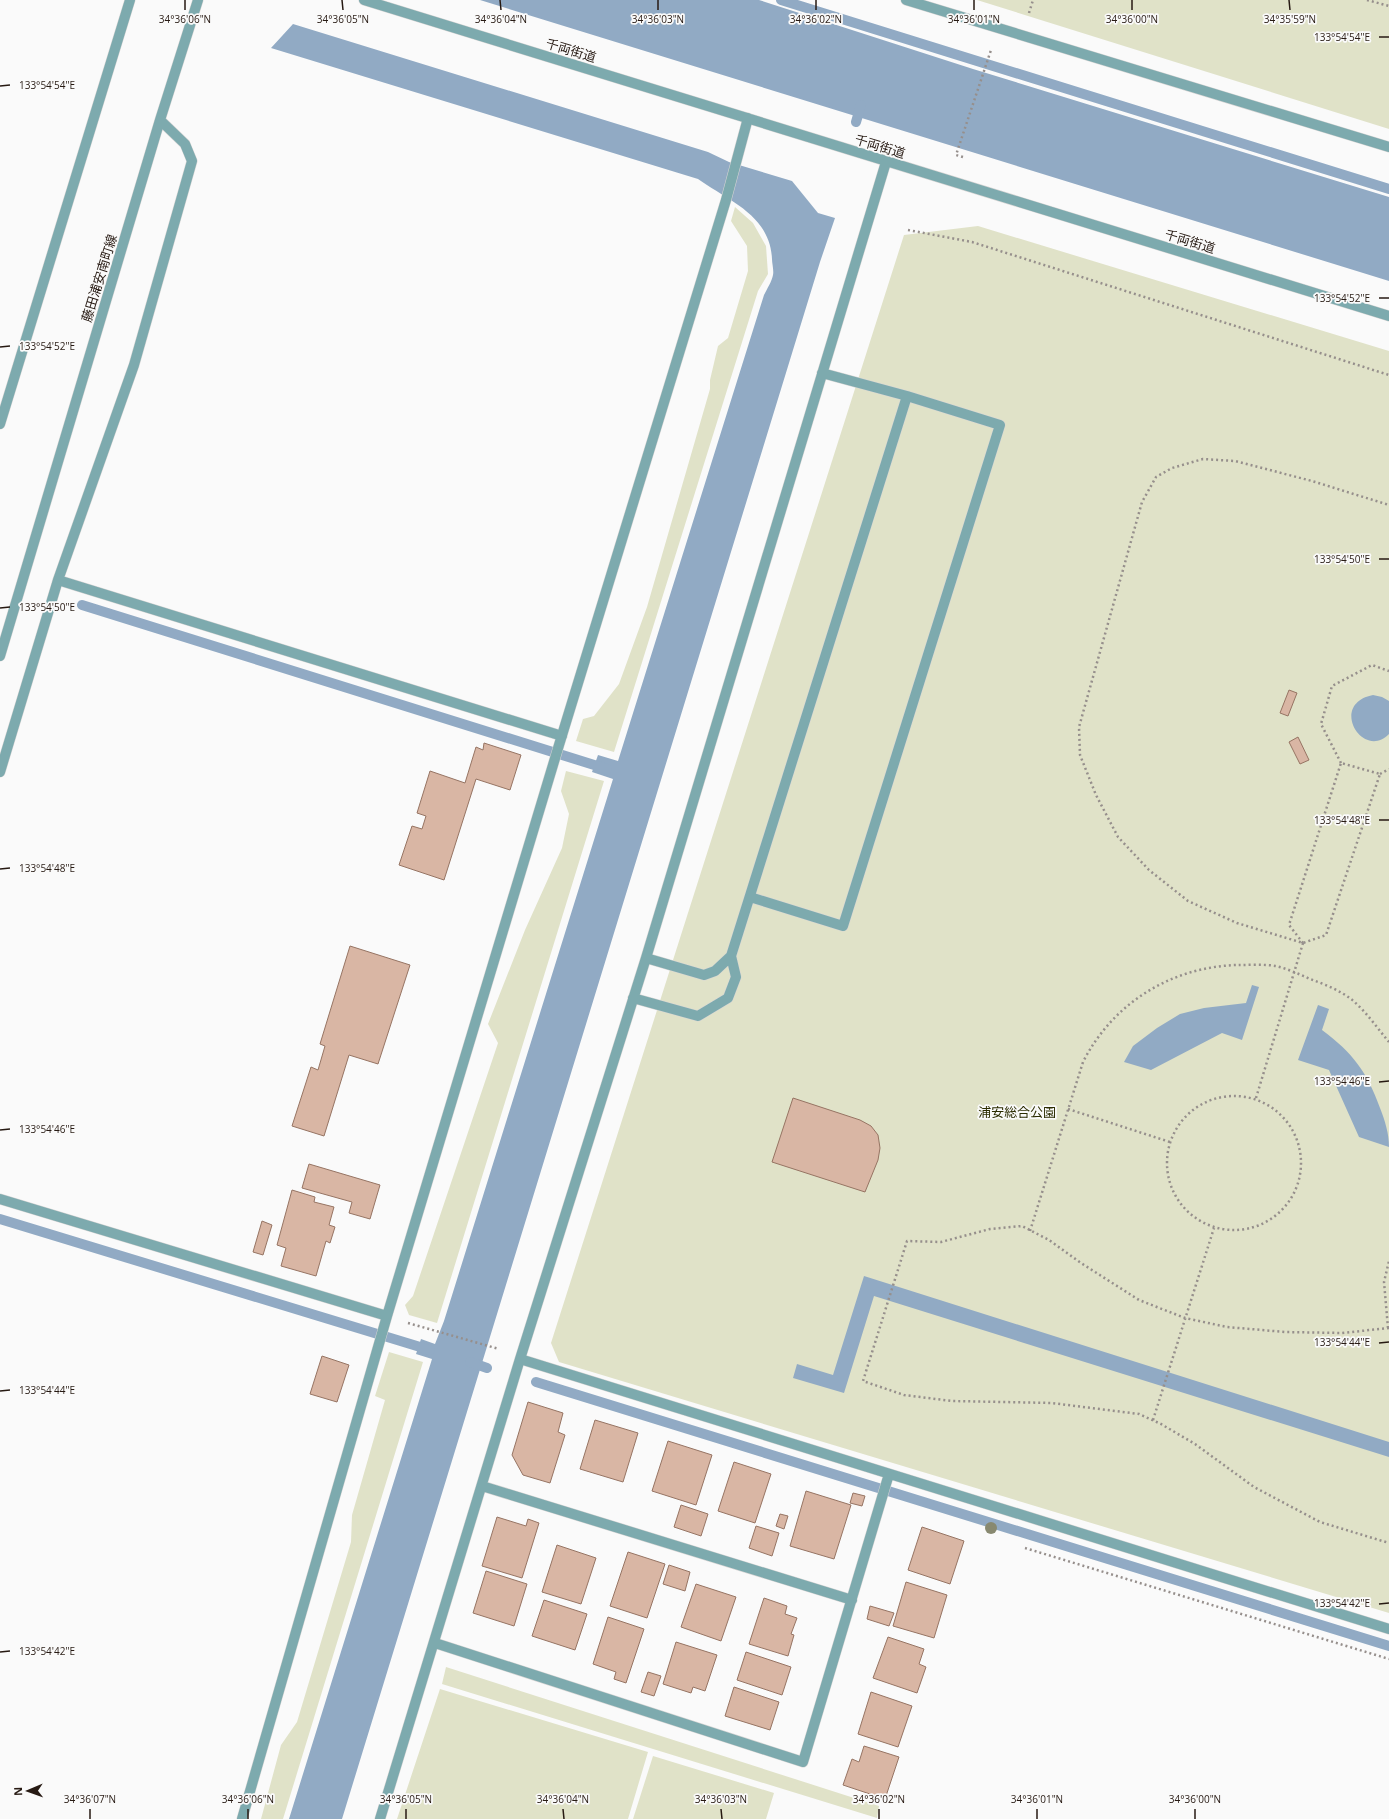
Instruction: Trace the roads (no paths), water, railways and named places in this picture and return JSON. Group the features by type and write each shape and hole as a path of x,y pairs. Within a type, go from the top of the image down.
{"street":[{"path":"0,424 130,0"},
{"name":"藤田浦安南町線","path":"0,656 160,120 198,0"},
{"name":"千両街道","path":"364,0 1389,316"},
{"path":"906,0 1389,147"},
{"path":"242,1819 387,1316 560,741 726,200 748,118"},
{"path":"0,772 58,580 134,365 192,161 186,144 160,120"},
{"path":"380,1819 435,1643 520,1360 634,998 886,162"},
{"path":"750,897 844,926 1000,425 907,396 822,373"},
{"path":"646,958 704,975 715,971 731,956 907,396"},
{"path":"58,580 560,741"},
{"path":"634,998 698,1016 728,998 736,978 731,956"},
{"path":"0,1199 387,1316"},
{"path":"520,1360 888,1478 1389,1629"},
{"path":"435,1643 803,1762 888,1478"},
{"path":"482,1486 852,1600"}],"water":[{"path":"480,0 759,0 973,69 1389,197 1389,281"},
{"path":"293,24 708,152 729,162 792,181 818,213 835,218 820,262 342,1819 289,1819 432,1359 416,1354 421,1339 435,1344 444,1321 613,779 592,772 598,755 618,761 764,295 772,280 773,271 770,244 764,231 756,220 735,202 698,179 271,48"},
{"path":"1373,695 1382,697 1389,701 1389,734 1379,740 1369,741 1361,736 1354,728 1351,718 1353,709 1360,700"},
{"path":"1252,985 1259,987 1242,1040 1222,1033 1151,1070 1124,1062 1133,1046 1157,1028 1180,1014 1204,1008 1246,1003"},
{"path":"1318,1005 1329,1009 1322,1030 1351,1055 1370,1084 1385,1122 1389,1147 1359,1137 1329,1070 1298,1060"},
{"path":"864,1276 1389,1442 1389,1457 874,1296 844,1393 793,1378 797,1364 833,1375"}],"waterway":[{"path":"781,0 1389,189"},
{"path":"856,122 861,105"},
{"path":"82,605 607,769"},
{"path":"0,1219 430,1350"},
{"path":"470,1362 487,1368"},
{"path":"536,1382 1389,1646"}],"park label":[{"name":"浦安総合公園","path":"1017,1112"}]}
